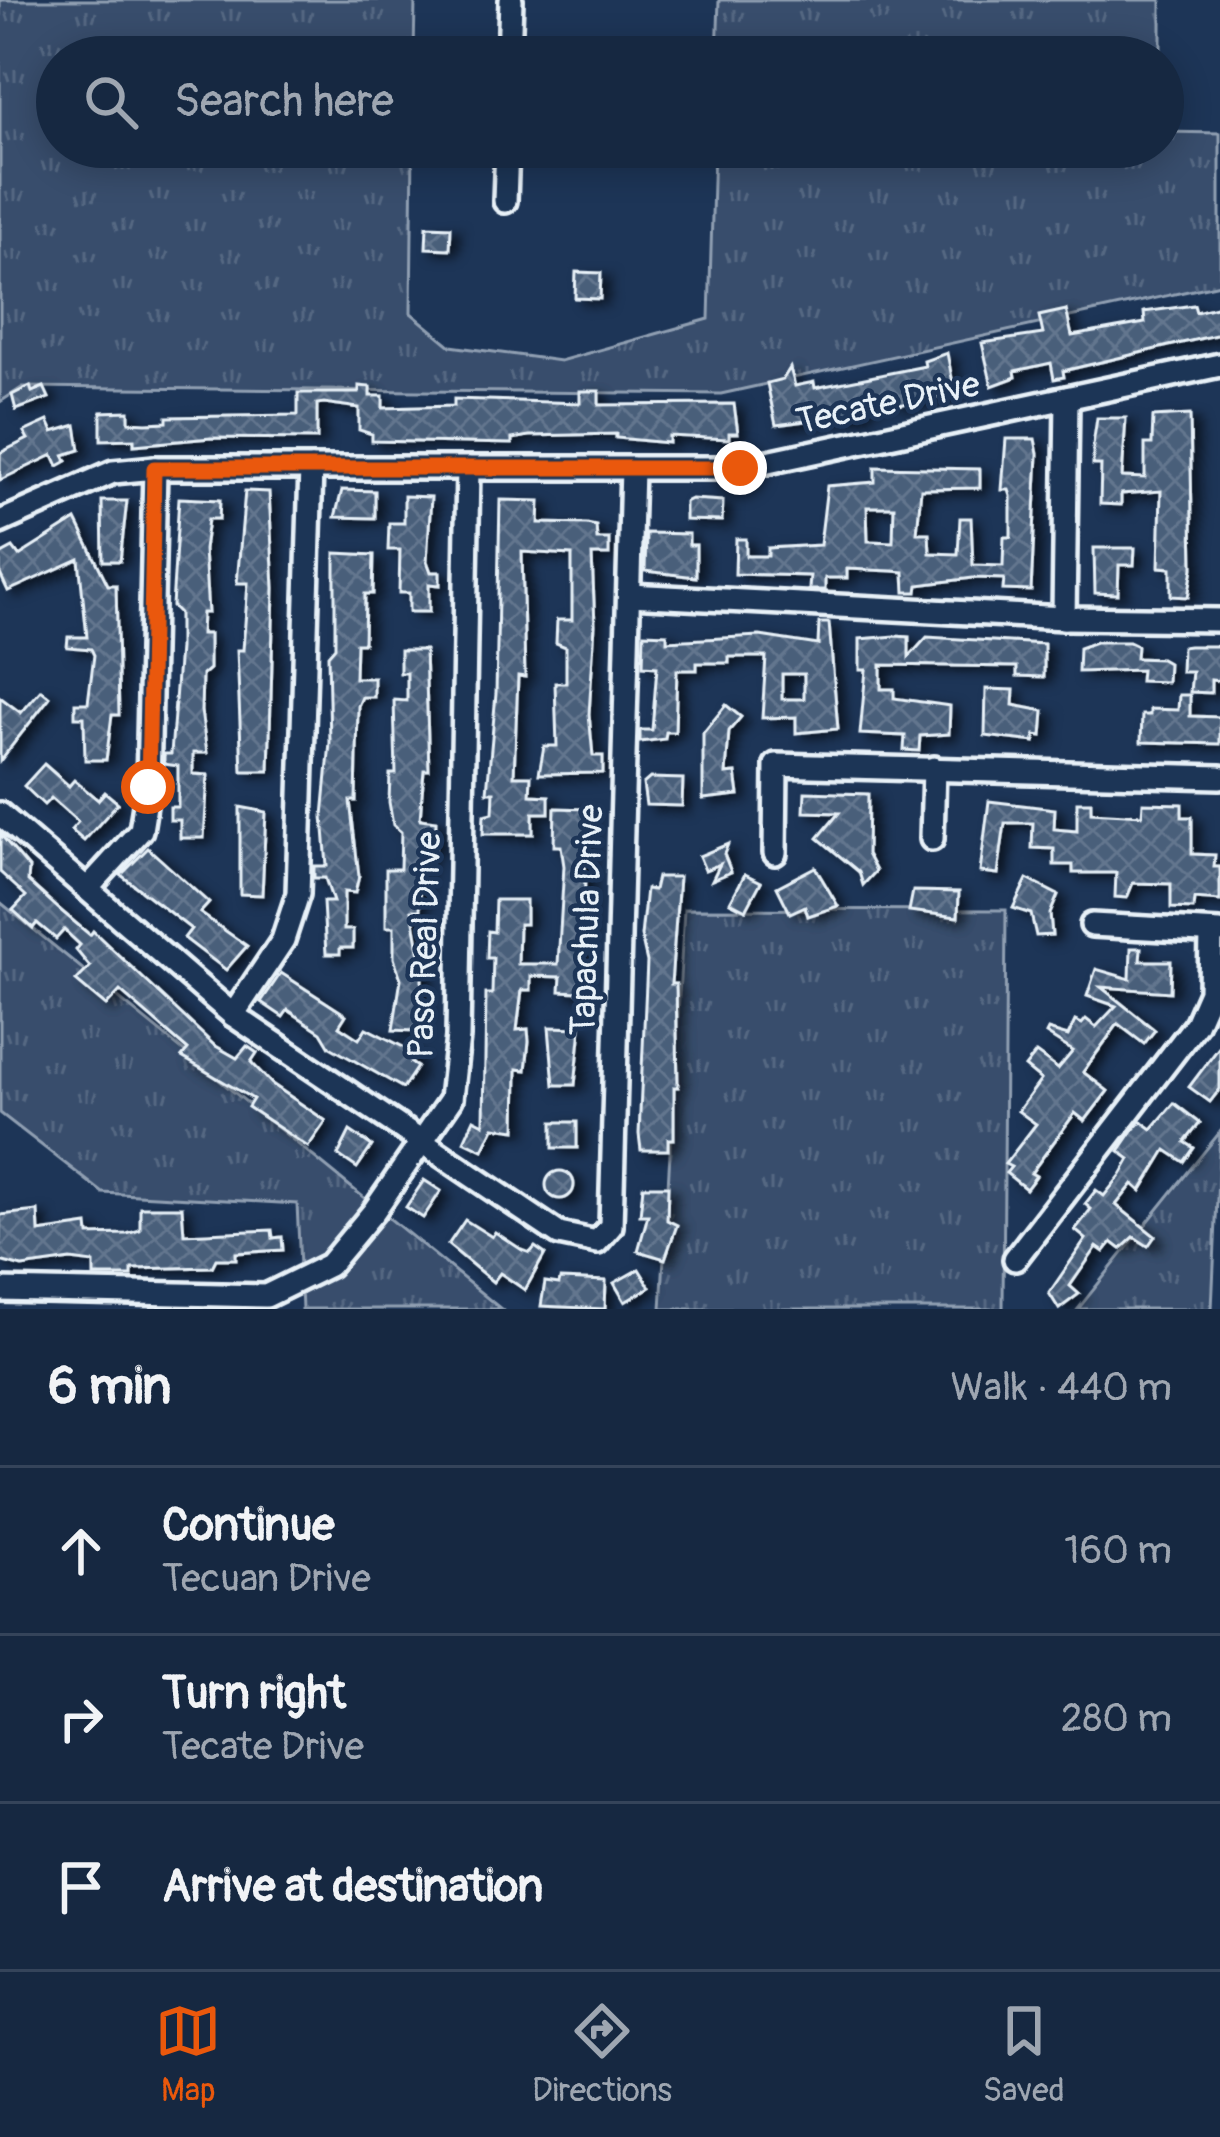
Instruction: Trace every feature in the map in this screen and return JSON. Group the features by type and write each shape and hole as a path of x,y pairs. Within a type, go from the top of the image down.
{"street":[{"path":"510,36 511,0"},
{"path":"506,201 507,168"},
{"name":"Tecate Drive","path":"0,522 113,472 154,468 740,468 1220,365"},
{"path":"1064,618 1067,398"},
{"path":"87,890 141,830 148,787 154,468"},
{"path":"233,1015 283,940 298,894 311,468"},
{"name":"Paso Real Drive","path":"0,1290 268,1302 329,1264 451,1099 458,1037 468,468"},
{"name":"Tapachula Drive","path":"422,1143 559,1234 597,1242 611,1226 632,468"},
{"path":"628,595 1064,618 1220,620"},
{"path":"775,853 776,765 1220,777"},
{"path":"932,839 934,768"},
{"path":"0,814 233,1015 422,1143"},
{"path":"1015,1259 1196,1024 1210,992 1216,932 1092,925"}],"green space":[{"path":"0,0 415,0 414,36 36,36 36,168 413,168 411,313 451,346 560,361 709,319 713,168 1184,168 1184,132 1220,133 1220,284 721,394 23,387 0,402"},
{"path":"719,0 1161,0 1161,36 718,36"},
{"path":"0,902 501,1309 302,1309 297,1204 103,1193 0,1113"},
{"path":"684,909 1006,910 1003,1309 661,1309"},
{"path":"1220,1132 1212,1309 1078,1309"}],"building":[{"path":"427,226 451,227 450,249 426,248"},
{"path":"576,272 601,273 600,299 575,298"},
{"path":"1194,305 1196,312 1220,306 1220,334 1063,371 1064,377 1054,379 1051,363 1015,371 1016,377 992,386 982,343 1043,334 1039,316 1066,310 1072,336 1145,323 1144,312"},
{"path":"947,353 955,393 899,405 897,396 862,403 864,413 776,425 767,383 783,379 790,368 795,386 814,382 815,388 925,366 924,361"},
{"path":"30,386 32,392 44,387 49,398 16,410 12,395"},
{"path":"359,386 370,387 370,396 383,396 383,408 454,406 454,399 580,403 580,391 599,391 599,405 734,404 738,433 729,433 729,439 669,436 669,443 616,438 616,434 529,436 512,439 512,444 372,441 372,434 359,430 359,408 324,403 317,404 317,439 211,438 134,445 134,439 101,440 101,412 129,411 129,422 146,423 167,422 167,417 298,415 298,393 359,393"},
{"path":"1190,415 1193,568 1188,597 1171,596 1171,568 1159,567 1161,491 1121,494 1121,505 1100,504 1101,465 1093,465 1093,445 1097,418 1126,418 1122,477 1145,478 1145,444 1152,444 1153,417"},
{"path":"48,421 53,432 76,425 80,450 64,455 67,461 58,466 53,455 0,480 0,453 28,439 24,432"},
{"path":"1006,439 1035,439 1031,591 1003,590 1004,579 973,578 918,585 917,592 905,592 904,572 892,571 847,569 847,578 825,578 825,590 809,590 810,576 735,574 736,539 746,539 746,556 768,556 768,548 820,545 827,486 875,482 875,467 980,469 980,488 921,489 917,533 929,533 930,553 958,554 960,518 971,518 973,565 1003,566 1004,537 1011,537 1011,496 1009,490 1002,490","holes":["867,507 894,507 893,542 868,541"]},
{"path":"342,490 375,491 375,518 335,517"},
{"path":"245,491 269,492 274,588 269,771 242,771 237,650 243,650 248,583 237,583"},
{"path":"404,496 431,497 427,561 431,572 440,572 440,585 429,584 429,612 409,612 409,593 399,593 400,550 388,550 389,523 404,523"},
{"path":"179,498 220,500 219,519 208,519 204,550 208,613 202,613 201,634 209,634 209,669 202,675 201,711 207,753 193,753 193,774 208,775 204,838 180,838 180,820 170,820 170,807 178,807 178,766 164,764 164,754 171,754 179,648 179,613 172,606"},
{"path":"500,500 540,501 539,523 596,526 597,539 609,539 609,555 592,555 595,625 589,714 593,756 603,756 603,773 539,774 544,746 557,746 555,683 566,683 566,647 556,643 557,620 572,620 572,555 522,552 525,677 518,676 514,776 531,776 530,795 549,796 549,813 533,813 533,834 483,834 484,815 493,813 494,792 487,792 496,694"},
{"path":"102,501 127,501 120,561 103,561"},
{"path":"723,501 722,521 685,520 685,502"},
{"path":"76,520 108,585 116,585 119,715 112,715 106,760 85,760 84,717 75,717 75,703 88,703 94,655 91,649 67,647 68,637 87,637 79,559 8,591 0,574 0,555 13,548 19,556"},
{"path":"646,533 689,534 689,545 696,545 696,577 645,571"},
{"path":"1094,548 1135,548 1134,565 1119,565 1118,594 1095,593"},
{"path":"335,553 374,555 373,594 365,594 364,643 356,643 355,678 374,678 374,697 362,697 358,706 356,801 350,801 359,876 355,893 344,892 344,930 353,930 353,948 326,954 323,902 333,902 325,878 314,878 314,866 327,866 323,816 330,743 328,655 335,647"},
{"path":"819,623 829,623 838,729 796,733 796,717 762,718 766,657 729,657 729,663 697,663 697,670 677,670 675,732 666,732 665,739 640,742 640,730 652,730 657,667 643,666 644,633 667,634 667,641 760,636 818,645","holes":["782,674 804,674 804,699 782,699"]},
{"path":"909,637 909,657 927,637 1044,644 1044,677 1017,676 1017,667 881,665 881,689 894,689 894,698 950,706 949,734 920,736 919,751 904,750 905,736 860,734 866,670 860,670 860,639"},
{"path":"1096,642 1129,642 1137,646 1136,658 1161,659 1168,663 1167,682 1140,681 1141,670 1078,672 1079,648"},
{"path":"1220,646 1220,681 1211,680 1211,693 1190,692 1192,672 1181,672 1182,647"},
{"path":"400,650 425,650 429,770 424,770 420,819 436,821 435,849 426,848 426,864 421,863 420,910 412,910 422,966 422,1012 415,1031 393,1030 401,979 394,958 394,927 386,927 386,869 400,869 401,832 393,825 389,802 390,774 396,774 394,700 407,701 407,673 400,673"},
{"path":"986,689 1014,690 1013,705 1044,711 1042,736 1035,735 1035,742 985,736"},
{"path":"41,690 50,697 0,761 0,697 21,713"},
{"path":"1179,695 1190,695 1190,716 1220,717 1220,744 1141,742 1142,715 1150,715 1150,709 1178,710"},
{"path":"726,705 741,717 729,731 726,774 736,773 739,795 703,799 703,733"},
{"path":"44,764 69,786 74,780 98,800 105,792 118,803 84,841 71,830 78,822 51,798 44,805 24,786"},
{"path":"650,778 683,779 682,806 646,805 643,784"},
{"path":"805,792 868,794 867,854 876,871 863,885 859,872 818,838 839,813 804,812"},
{"path":"989,801 1055,809 1054,829 1077,831 1077,802 1091,802 1091,812 1142,815 1143,803 1182,804 1182,817 1192,817 1192,854 1215,855 1214,867 1220,867 1220,901 1194,899 1193,909 1171,908 1171,884 1133,883 1127,898 1115,897 1116,873 1073,873 1073,865 1054,865 1054,849 1032,848 1033,823 1005,823 998,874 980,872"},
{"path":"240,807 266,812 262,895 240,894"},
{"path":"555,808 587,809 582,979 579,992 560,991 561,977 531,976 531,990 522,990 517,1030 528,1029 529,1041 526,1070 517,1069 516,1130 494,1127 483,1150 464,1141 474,1119 484,1124 486,994 492,994 493,958 487,958 488,931 494,932 495,900 526,900 526,924 519,924 518,964 558,964 564,866 561,846 554,846"},
{"path":"0,834 29,868 28,881 59,909 90,935 93,931 214,1045 237,1058 247,1046 257,1053 251,1062 272,1084 326,1121 308,1147 248,1107 253,1099 182,1057 188,1050 120,991 106,1006 76,981 90,967 76,950 80,945 64,930 56,939 37,923 33,928 13,910 26,896 0,872"},
{"path":"728,844 724,854 731,872 712,880 720,864 705,870 699,856"},
{"path":"148,848 209,903 200,913 247,946 226,970 184,938 191,929 121,875"},
{"path":"815,867 838,906 808,916 805,906 790,913 777,887"},
{"path":"745,874 761,882 746,910 730,902"},
{"path":"657,877 679,877 671,984 676,984 678,1087 674,1087 674,1139 668,1139 668,1150 641,1150 647,962 641,936 646,889 654,890"},
{"path":"1027,879 1058,895 1050,914 1052,935 1036,936 1031,914 1013,908"},
{"path":"913,891 959,892 958,917 909,911"},
{"path":"1131,948 1141,948 1140,961 1171,961 1170,992 1101,987 1155,1030 1144,1044 1118,1024 1083,1072 1108,1091 1085,1121 1075,1113 1031,1173 1036,1176 1026,1189 1006,1173 1011,1167 1005,1164 1036,1124 1018,1111 1041,1080 1025,1067 1036,1053 1058,1069 1073,1051 1046,1034 1048,1030 1068,1036 1075,1021 1082,1024 1086,1019 1096,1027 1116,1006 1087,996 1096,969 1130,979"},
{"path":"281,973 346,1015 339,1026 359,1039 366,1028 417,1054 411,1063 417,1067 403,1088 330,1047 321,1032 288,1010 283,1017 261,1002"},
{"path":"549,1027 581,1028 575,1085 554,1085"},
{"path":"1220,1046 1220,1089 1210,1102 1189,1087"},
{"path":"1174,1103 1200,1123 1185,1142 1194,1148 1184,1162 1166,1150 1141,1191 1133,1184 1116,1205 1155,1236 1148,1246 1134,1237 1121,1249 1112,1242 1104,1252 1097,1247 1070,1286 1079,1294 1059,1309 1049,1293 1086,1239 1075,1230 1091,1209 1085,1204 1096,1190 1104,1196 1121,1175 1130,1159 1119,1151 1141,1121 1152,1129"},
{"path":"553,1122 577,1122 577,1148 553,1148"},
{"path":"350,1131 372,1146 357,1168 338,1155"},
{"path":"560,1171 570,1175 574,1185 570,1195 560,1199 550,1195 546,1185 550,1175"},
{"path":"424,1180 441,1191 423,1218 406,1207"},
{"path":"643,1186 668,1186 667,1220 677,1225 665,1259 638,1251 648,1215 640,1215"},
{"path":"140,1207 182,1207 184,1234 272,1230 273,1238 282,1237 283,1250 236,1253 236,1259 216,1259 212,1267 132,1269 132,1276 94,1276 94,1263 71,1260 22,1267 0,1261 0,1215 38,1211 39,1232 88,1225 89,1235 127,1234 140,1230"},
{"path":"465,1220 522,1250 530,1253 535,1247 545,1254 525,1290 500,1273 493,1282 448,1245"},
{"path":"639,1269 650,1287 625,1302 614,1283"},
{"path":"560,1279 606,1281 605,1309 541,1306 545,1282 559,1284"}],"route":[{"path":"148,787 154,468 740,468"}]}
